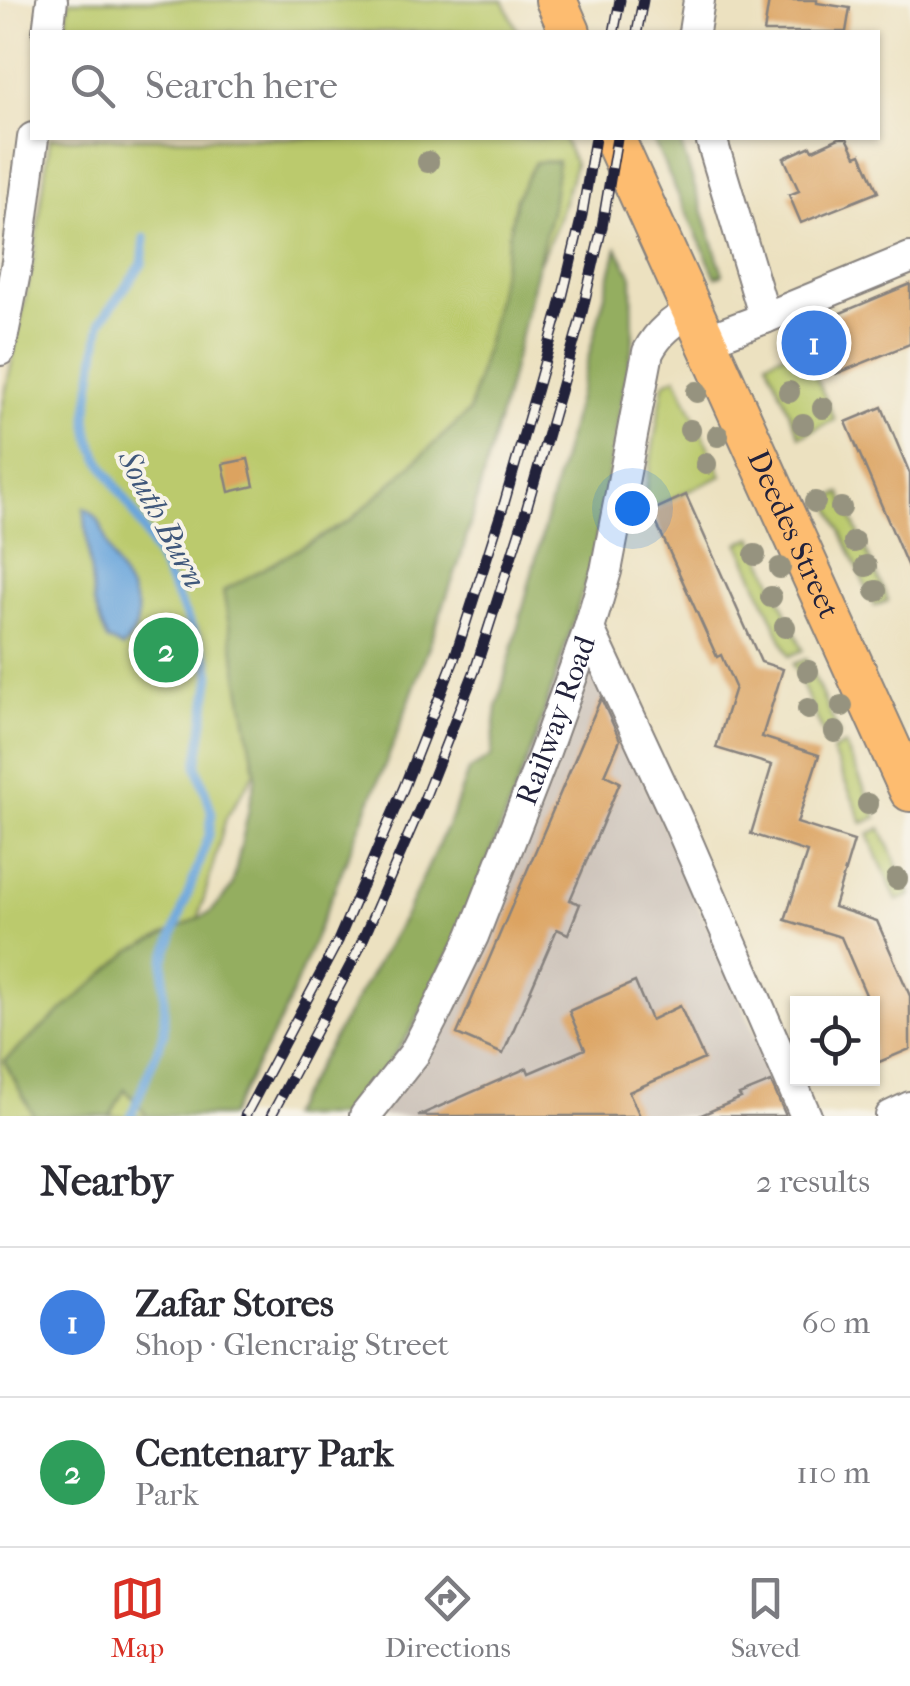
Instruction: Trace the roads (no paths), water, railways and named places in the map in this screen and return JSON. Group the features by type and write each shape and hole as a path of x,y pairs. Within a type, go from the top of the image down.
{"main road":[{"path":"556,0 569,30"},
{"name":"Deedes Street","path":"615,140 910,790"}],"street":[{"path":"48,30 52,0"},
{"path":"694,30 699,0"},
{"path":"1,342 17,262 34,140"},
{"path":"712,140 765,318"},
{"name":"Railway Road","path":"365,1116 414,1054 473,936 544,754 606,571 648,352 655,339 692,310 765,318 910,258"},
{"path":"588,629 679,822 806,1116"},
{"path":"892,1116 910,1107"}],"water":[{"path":"84,508 96,516 135,601 137,623 123,648 107,640 94,604"}],"waterway":[{"name":"South Burn","path":"131,1116 164,1033 164,961 209,835 212,813 197,766 211,675 208,660 138,520 99,458 87,416 101,321 142,264 145,238"}],"railway":[{"path":"614,30 620,0"},
{"path":"637,30 643,0"},
{"path":"245,1116 338,941 454,660 559,311 595,140"},
{"path":"271,1116 358,951 475,670 580,321 617,140"}],"place":[{"name":"Zafar Stores","path":"814,343"},
{"name":"Centenary Park","path":"166,650"}]}
